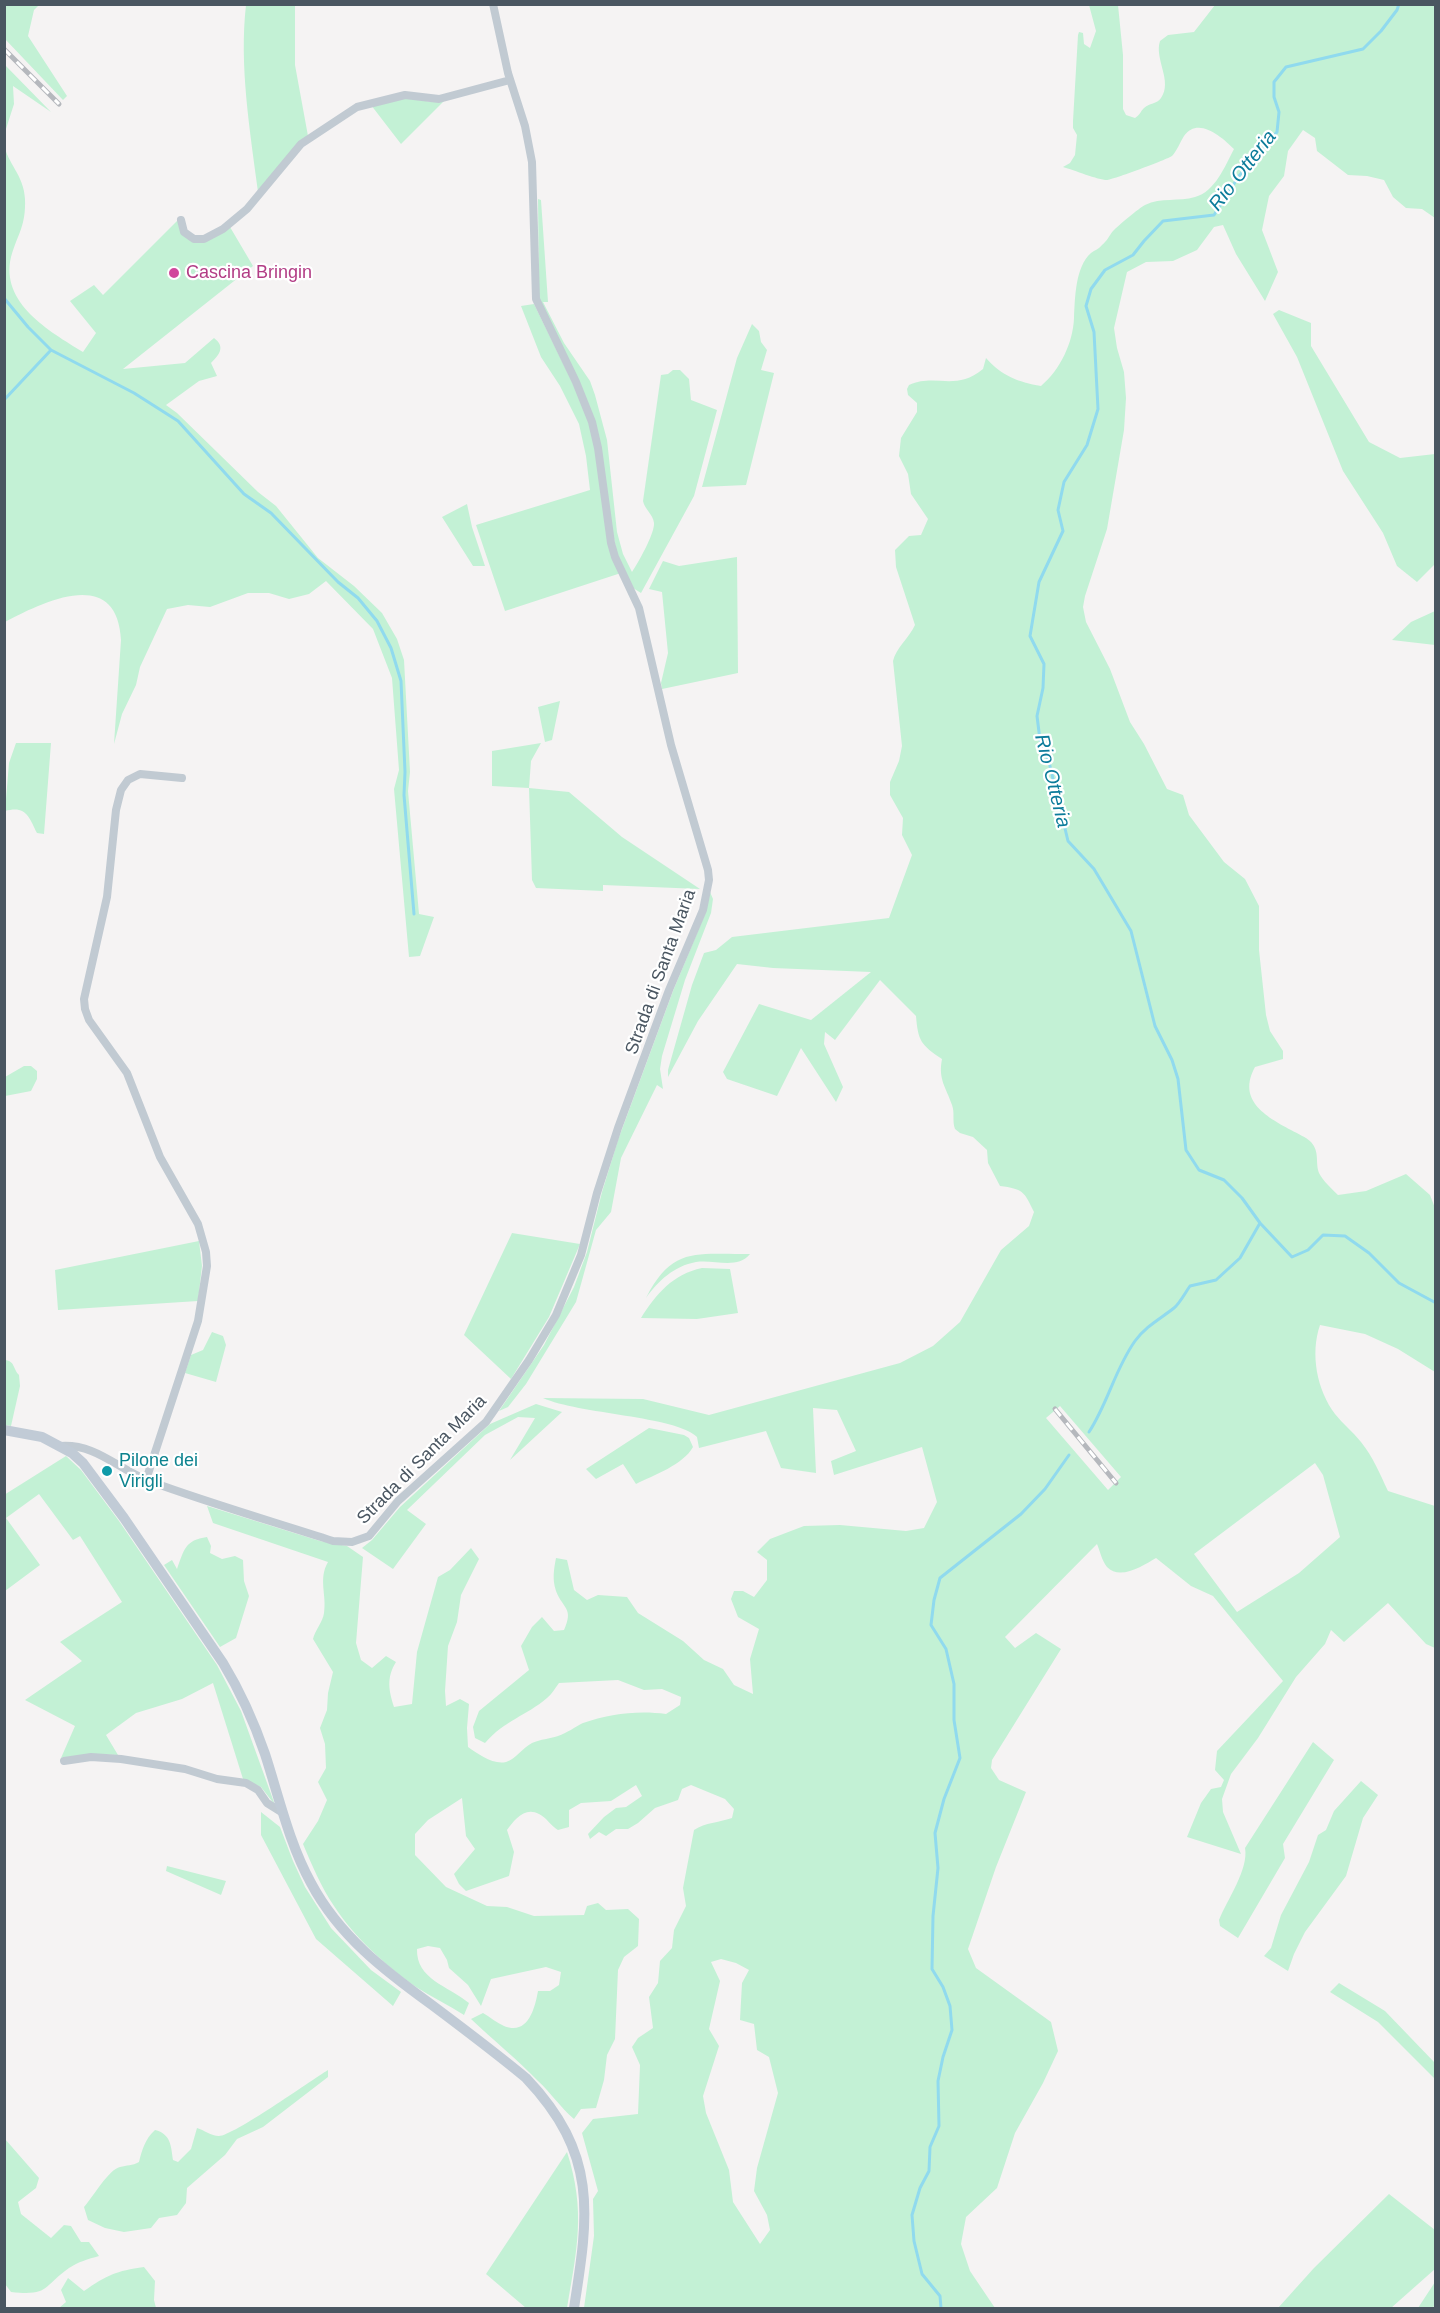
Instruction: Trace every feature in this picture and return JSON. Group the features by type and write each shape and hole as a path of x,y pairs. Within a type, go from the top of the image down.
{"main road":[{"path":"4,1430 34,1435 60,1446 83,1463 124,1518 226,1668 255,1727 283,1813 310,1881 332,1916 351,1939 391,1976 526,2078 559,2120 580,2170 586,2204 585,2240 574,2308"}],"street":[{"name":"Strada di Santa Maria","path":"60,1446 76,1445 87,1448 146,1480 333,1540 352,1542 372,1533 398,1501 486,1422 553,1321 577,1267 604,1169 669,990 704,905 710,880 708,870 671,745 639,608 615,557 611,543 593,426 576,382 536,299 533,168 525,126 510,80 493,4"},
{"path":"181,220 184,232 194,239 204,239 223,229 247,209 299,147 357,108 405,95 439,99 510,80"},
{"path":"146,1480 200,1313 207,1266 205,1246 189,1207 156,1150 127,1073 89,1020 84,999 107,897 116,810 121,790 128,780 140,774 182,778"},
{"path":"64,1761 91,1757 121,1759 185,1769 256,1788 267,1803 283,1813"}],"green space":[{"path":"4,5 39,5 34,10 28,36 67,96 63,100 5,39"},
{"path":"246,5 295,5 295,65 308,136 258,192 245,75"},
{"path":"1089,5 1118,5 1123,55 1123,109 1126,115 1135,118 1146,106 1159,100 1164,91 1165,84 1159,55 1160,41 1168,35 1194,32 1215,5 1435,5 1435,218 1422,209 1406,208 1393,197 1384,180 1348,175 1317,151 1315,138 1303,130 1288,151 1284,176 1269,196 1262,230 1278,272 1265,301 1236,254 1223,225 1214,227 1197,250 1173,261 1146,262 1127,272 1114,328 1124,372 1126,398 1124,430 1107,529 1083,607 1086,622 1110,669 1130,722 1167,789 1183,795 1189,815 1224,862 1245,879 1259,906 1259,950 1266,1015 1270,1031 1283,1051 1283,1059 1255,1067 1249,1089 1256,1106 1272,1119 1311,1142 1316,1153 1319,1173 1338,1195 1366,1191 1406,1174 1430,1195 1435,1208 1435,1372 1398,1349 1365,1334 1320,1325 1316,1360 1320,1383 1329,1404 1338,1418 1365,1448 1388,1491 1435,1506 1435,1648 1426,1644 1388,1603 1344,1642 1331,1630 1325,1644 1296,1677 1258,1738 1231,1774 1222,1799 1223,1812 1241,1854 1187,1837 1201,1803 1211,1789 1221,1787 1224,1780 1215,1770 1217,1751 1283,1681 1213,1596 1191,1586 1156,1558 1132,1570 1112,1571 1105,1565 1097,1544 1005,1637 1015,1648 1036,1633 1061,1649 992,1760 991,1768 999,1780 1026,1792 996,1867 968,1949 976,1968 1051,2022 1058,2051 1015,2133 997,2188 966,2217 961,2244 970,2271 995,2308 584,2308 594,2236 593,2199 598,2191 582,2133 593,2119 638,2114 640,2065 632,2047 638,2038 653,2028 649,1997 658,1983 660,1961 672,1948 674,1930 686,1906 683,1888 694,1830 732,1818 734,1809 725,1799 691,1785 682,1789 678,1800 655,1808 628,1829 616,1829 606,1836 599,1832 590,1839 588,1834 604,1817 616,1808 626,1807 642,1796 636,1785 611,1801 581,1803 569,1810 569,1827 558,1830 539,1814 525,1813 517,1818 507,1830 514,1852 509,1876 466,1891 454,1874 475,1849 466,1836 462,1798 428,1820 415,1834 415,1855 446,1887 487,1906 507,1907 534,1916 584,1915 587,1906 598,1903 606,1910 628,1909 639,1919 638,1946 624,1957 618,1970 615,2039 607,2055 604,2080 596,2108 581,2109 574,2119 530,2073 471,2019 483,2013 504,2026 512,2028 525,2024 535,2005 538,1991 550,1991 559,1985 561,1972 546,1967 491,1979 481,2006 468,1985 449,1968 440,1948 428,1946 417,1949 418,1959 427,1975 469,2003 464,2015 416,1987 393,1970 351,1929 329,1899 303,1844 318,1821 327,1800 318,1782 326,1768 325,1744 320,1728 327,1710 333,1672 313,1639 324,1613 323,1581 328,1562 213,1523 207,1506 320,1541 347,1546 363,1557 356,1643 361,1660 372,1668 386,1656 396,1662 389,1684 394,1707 412,1704 417,1652 438,1577 450,1570 471,1548 479,1559 461,1595 457,1622 448,1646 446,1706 460,1699 469,1704 468,1747 486,1758 501,1763 513,1758 532,1743 561,1735 583,1723 624,1714 645,1712 666,1714 680,1705 681,1697 662,1689 644,1690 618,1680 559,1683 547,1698 508,1723 485,1743 475,1738 473,1727 479,1711 529,1670 521,1646 532,1627 542,1617 554,1631 564,1630 568,1613 555,1587 556,1558 567,1560 574,1590 587,1600 598,1595 627,1597 638,1613 683,1641 704,1660 723,1669 734,1685 753,1694 750,1659 759,1629 738,1617 731,1599 734,1591 743,1591 754,1597 767,1580 767,1560 757,1552 770,1539 804,1526 840,1525 906,1531 924,1528 937,1502 922,1447 834,1475 831,1461 856,1451 837,1410 813,1408 816,1473 781,1468 766,1431 699,1448 697,1437 669,1424 579,1408 543,1398 643,1399 709,1415 900,1363 933,1346 960,1322 1001,1250 1029,1226 1034,1212 1025,1195 1014,1188 1000,1186 988,1163 987,1150 973,1137 955,1129 953,1108 942,1078 942,1059 922,1042 916,1016 880,980 835,1040 825,1032 824,1044 843,1087 836,1102 801,1048 777,1096 727,1079 723,1072 759,1004 811,1020 871,972 773,968 737,964 698,1021 668,1077 668,1070 692,985 704,953 716,950 732,937 889,918 912,855 902,835 903,818 890,795 890,782 899,761 902,746 893,661 915,625 896,567 895,550 909,536 921,535 928,519 911,494 908,474 899,456 901,438 917,412 917,403 908,395 909,385 928,381 963,380 983,369 986,358 1011,377 1041,386 1060,364 1068,346 1073,327 1077,284 1086,259 1100,248 1113,231 1145,205 1157,201 1195,197 1208,190 1219,178 1234,149 1210,130 1196,128 1184,136 1172,156 1111,179 1098,178 1063,167 1070,163 1075,155 1077,135 1073,128 1073,121 1078,35 1079,32 1083,33 1084,44 1090,48 1096,31","holes":["1060,1406 1121,1477 1108,1490 1046,1418","1315,1463 1323,1475 1340,1537 1299,1573 1237,1612 1194,1554","721,1959 749,1970 742,1983 740,2020 754,2024 757,2050 769,2057 778,2093 757,2168 754,2191 767,2215 770,2230 760,2244 733,2202 729,2170 706,2113 703,2096 719,2046 709,2029 720,1981 711,1962"]},
{"path":"5,65 51,112 13,86 14,104 5,132"},
{"path":"412,98 431,102 444,101 401,144 371,105"},
{"path":"4,144 8,157 22,183 25,199 23,223 11,257 10,273 13,288 20,302 42,325 83,352 96,333 70,301 94,285 103,295 178,220 193,241 230,227 253,266 123,369 185,363 214,338 218,341 220,351 211,363 217,376 199,381 166,405 258,492 276,506 318,558 354,586 382,613 397,639 404,660 410,772 408,791 419,914 434,917 420,956 409,957 394,789 399,770 392,678 373,629 326,581 309,594 289,599 269,593 248,593 210,607 188,605 167,609 140,667 136,685 122,714 114,744 121,640 117,617 107,603 93,596 76,595 39,606 5,622"},
{"path":"538,199 541,200 548,302 543,302 564,343 590,381 595,395 607,440 617,532 623,554 632,572 654,528 651,514 643,501 661,375 680,370 689,379 691,400 717,410 694,496 641,593 633,588 615,549 601,449 539,297"},
{"path":"534,304 580,398 591,426 621,573 505,611 476,525 590,490 579,424 560,386 541,357 521,306"},
{"path":"1279,310 1311,323 1311,346 1369,442 1400,458 1435,454 1435,564 1417,582 1397,566 1383,533 1343,471 1297,357 1273,314"},
{"path":"752,324 759,331 761,342 767,350 761,370 774,373 746,485 702,487 737,358"},
{"path":"467,504 485,566 473,566 442,517"},
{"path":"737,557 738,673 662,689 661,683 668,653 662,592 649,589 663,561 679,566"},
{"path":"1435,611 1435,645 1392,640 1411,622"},
{"path":"560,701 552,740 545,742 538,707"},
{"path":"16,743 51,743 44,834 37,833 29,817 22,811 5,811 9,763"},
{"path":"541,743 531,761 529,788 492,786 492,751"},
{"path":"529,788 569,792 622,837 700,889 603,885 603,891 536,888 532,880"},
{"path":"710,892 713,899 711,913 685,980 662,1056 660,1069 663,1089 657,1085 621,1158 611,1212 596,1230 576,1302 526,1384 508,1407 499,1411 544,1345 574,1287 587,1252 618,1140 673,991 705,914"},
{"path":"24,1066 31,1066 37,1071 37,1079 31,1091 5,1096 5,1077"},
{"path":"512,1233 580,1244 549,1317 511,1379 464,1335"},
{"path":"199,1241 202,1266 198,1301 58,1310 55,1270"},
{"path":"701,1254 750,1254 739,1262 703,1261 688,1264 661,1280 646,1298 666,1269 677,1261"},
{"path":"702,1268 730,1269 738,1313 697,1319 641,1318 666,1286 682,1275"},
{"path":"212,1332 223,1336 226,1345 216,1382 185,1373 191,1355 203,1350"},
{"path":"5,1360 12,1364 19,1375 20,1386 11,1426 5,1425"},
{"path":"536,1404 562,1412 510,1460 535,1418 518,1417 485,1435 407,1510 426,1524 393,1569 362,1548 372,1540 400,1507 490,1424"},
{"path":"649,1428 684,1435 689,1438 693,1447 675,1464 636,1484 623,1464 596,1479 586,1469"},
{"path":"66,1456 81,1470 119,1521 217,1665 241,1711 275,1805 261,1787 243,1779 213,1683 182,1699 136,1713 106,1735 118,1755 91,1754 61,1758 75,1726 25,1700 82,1661 60,1642 122,1602 80,1536 73,1540 39,1494 6,1518 40,1565 5,1591 4,1495"},
{"path":"207,1537 211,1546 210,1553 222,1559 235,1556 243,1560 244,1581 249,1596 236,1638 220,1647 164,1565 172,1560 177,1569 186,1547 200,1538"},
{"path":"1313,1742 1334,1760 1283,1844 1285,1858 1238,1938 1220,1926 1219,1920 1241,1875 1245,1848"},
{"path":"1361,1781 1378,1795 1363,1818 1346,1876 1305,1932 1288,1971 1264,1956 1271,1948 1281,1915 1309,1862 1318,1835 1326,1830 1334,1811"},
{"path":"261,1812 280,1827 305,1887 331,1928 371,1970 401,1992 393,2006 316,1939 261,1835"},
{"path":"167,1866 226,1881 221,1895 166,1871"},
{"path":"1339,1983 1385,2011 1435,2063 1435,2079 1378,2022 1330,1992"},
{"path":"328,2070 328,2077 263,2127 237,2139 225,2155 187,2188 186,2203 177,2215 159,2218 151,2228 124,2232 105,2228 88,2220 84,2207 101,2184 116,2169 139,2162 146,2141 155,2130 167,2138 171,2145 173,2160 178,2162 191,2149 197,2128 216,2136 227,2134"},
{"path":"5,2139 39,2178 36,2188 18,2202 21,2214 51,2238 64,2225 71,2226 81,2242 89,2242 99,2256 72,2266 44,2289 33,2293 11,2292 5,2284"},
{"path":"567,2152 576,2193 578,2230 567,2308 526,2308 486,2274"},
{"path":"1389,2194 1435,2230 1435,2269 1391,2308 1278,2308 1314,2268"},
{"path":"144,2267 155,2281 156,2308 59,2308 66,2302 61,2290 68,2278 84,2291 112,2274"},
{"path":"1435,2282 1433,2308 1418,2308"}],"waterway":[{"name":"Rio Otteria","path":"1399,4 1381,31 1363,49 1286,67 1274,82 1274,97 1279,112 1277,132 1239,176 1214,215 1163,221 1133,255 1105,270 1091,289 1086,306 1094,332 1098,409 1087,445 1064,482 1058,510 1063,531 1039,582 1030,636 1044,664 1043,688 1037,716 1040,740 1049,762 1068,841 1094,869 1131,931 1155,1026 1172,1060 1178,1079 1186,1150 1199,1170 1224,1180 1242,1198 1260,1223 1292,1257 1308,1250 1323,1235 1345,1236 1369,1253 1399,1283 1436,1303"},
{"path":"4,298 51,350 134,393 178,421 244,494 271,513 338,582 358,598 377,621 391,648 401,681 404,795 414,914"},
{"path":"4,400 51,350"},
{"path":"1089,1432 1122,1363 1139,1336 1176,1306 1190,1286 1216,1280 1240,1258 1260,1223"},
{"path":"941,2308 940,2296 922,2274 914,2241 912,2215 920,2188 929,2171 930,2147 939,2126 938,2081 952,2030 950,2006 943,1987 932,1969 933,1916 938,1868 935,1833 944,1799 960,1758 954,1720 954,1684 946,1649 931,1625 934,1600 940,1578 1021,1514 1045,1489 1069,1455"}],"railway":[{"path":"4,49 59,104"},
{"path":"1055,1409 1116,1483"}],"place":[{"name":"Cascina Bringin","path":"174,273"},
{"name":"Pilone dei Virigli","path":"107,1471"}]}
